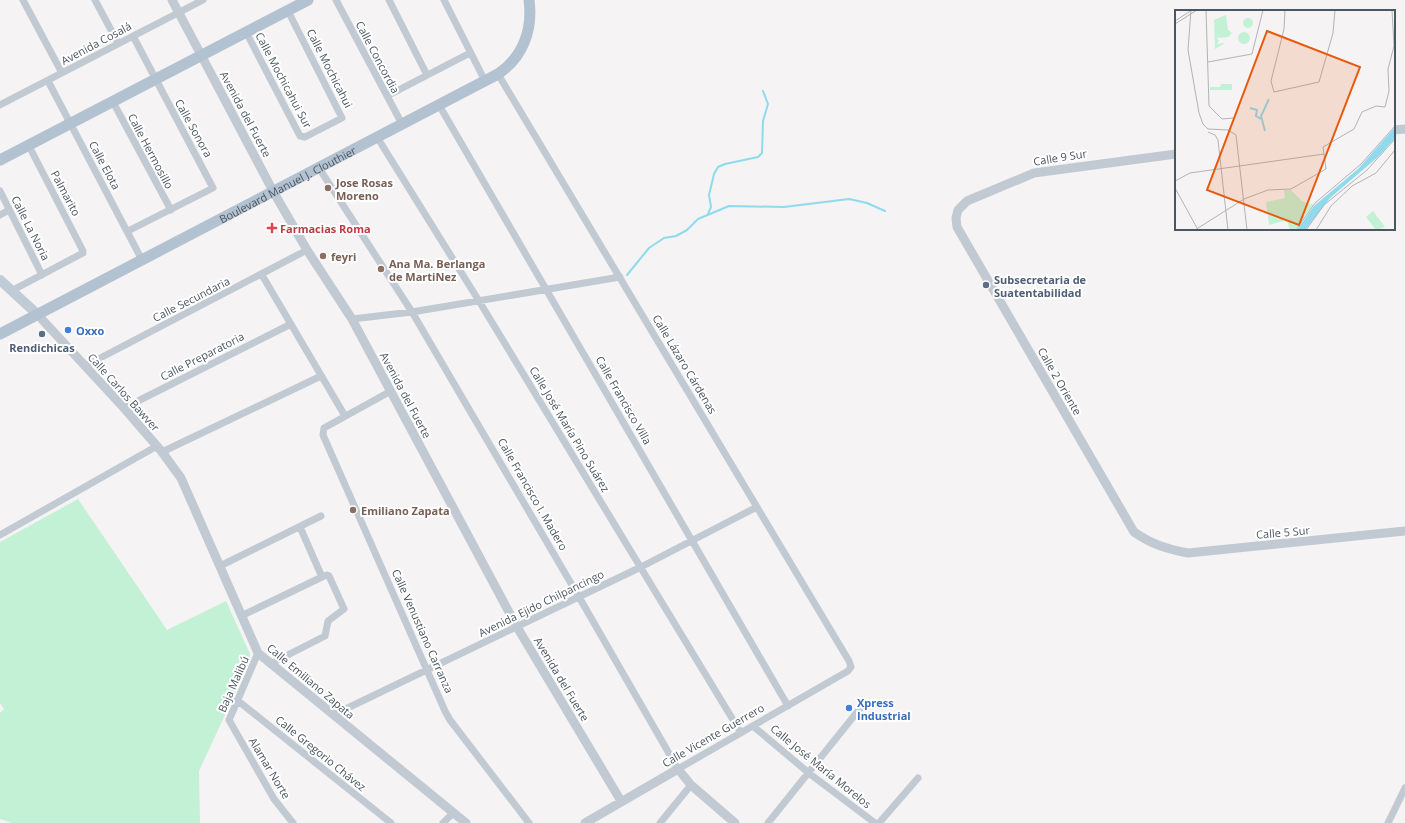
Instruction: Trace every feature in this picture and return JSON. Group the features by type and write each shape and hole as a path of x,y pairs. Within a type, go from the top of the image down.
{"main road":[{"path":"0,160 308,0"},
{"name":"Boulevard Manuel J. Clouthier","path":"0,334 498,74 515,60 527,38 529,0"},
{"name":"Calle Carlos Bawver","path":"0,280 13,290 37,314"}],"street":[{"path":"23,0 62,74"},
{"path":"95,0 118,43"},
{"name":"Avenida del Fuerte","path":"172,0 273,191 307,250 352,319 517,627 621,801"},
{"name":"Avenida Cosalá","path":"0,105 203,0"},
{"name":"Calle Concordia","path":"336,0 402,124"},
{"path":"389,0 427,75"},
{"path":"444,0 485,81"},
{"name":"Calle Mochicahui","path":"288,10 342,118 302,138"},
{"name":"Calle Mochicahui Sur","path":"246,32 302,138"},
{"name":"Calle Sonora","path":"133,36 213,188 171,210"},
{"path":"387,96 470,53"},
{"name":"Calle Lázaro Cárdenas","path":"498,74 849,661 851,667"},
{"name":"Calle Elota","path":"48,81 142,260"},
{"name":"Calle Hermosillo","path":"113,102 171,210"},
{"name":"Calle Francisco Villa","path":"439,105 788,706"},
{"path":"1395,130 1405,129"},
{"name":"Calle José María Pino Suárez","path":"377,137 479,301 742,733"},
{"name":"Palmarito","path":"29,146 83,251 83,253 42,275"},
{"name":"Calle 9 Sur","path":"958,210 967,201 1034,173 1175,154"},
{"name":"Calle Francisco I. Madero","path":"319,168 412,312 579,596 678,769 690,785 735,823"},
{"name":"Calle La Noria","path":"0,191 42,275"},
{"path":"0,215 9,210"},
{"path":"128,231 171,210"},
{"name":"Calle 2 Oriente","path":"958,210 956,218 957,227 1134,532 1145,540 1164,548"},
{"name":"Calle Secundaria","path":"85,366 262,275 307,250"},
{"path":"13,290 42,275"},
{"path":"262,275 344,416 391,391"},
{"path":"352,319 412,312 620,277"},
{"name":"Calle Carlos Bawver","path":"37,314 160,449"},
{"name":"Calle Preparatoria","path":"124,408 291,324"},
{"path":"0,535 160,449 321,376"},
{"name":"Calle Venustiano Carranza","path":"344,416 324,428 323,431 450,720 529,823"},
{"name":"Calle Emiliano Zapata","path":"160,449 181,478 258,653 466,823"},
{"name":"Avenida Ejido Chilpancingo","path":"333,715 579,596 641,568 757,508"},
{"path":"220,566 321,516"},
{"path":"300,527 322,577"},
{"name":"Calle 5 Sur","path":"1164,548 1188,553 1405,531"},
{"path":"241,616 322,577 327,575 329,576 344,609 328,621 325,636 270,664"},
{"name":"Baja Malibú","path":"230,723 229,717 258,653"},
{"name":"Calle Vicente Guerrero","path":"585,823 848,671 851,667"},
{"name":"Calle Gregorio Chávez","path":"237,700 391,823"},
{"path":"768,823 810,774 862,706"},
{"name":"Alamar Norte","path":"230,723 274,799 293,823"},
{"name":"Calle José María Morelos","path":"753,726 810,774 874,823"},
{"path":"879,823 918,778"},
{"path":"660,823 690,785"},
{"path":"1388,823 1405,788"},
{"path":"443,823 453,813"}],"green space":[{"path":"78,499 167,630 226,601 250,654 248,665 199,771 200,823 12,823 0,819 0,713 4,709 0,703 0,542"}],"waterway":[{"path":"708,214 711,207 709,195 714,174 718,167 725,164 758,157 762,153 763,121 768,104 763,91"},
{"path":"627,275 649,248 664,238 676,236 687,230 698,219 729,206 784,207 849,199 867,203 885,211"}],"place":[{"name":"Jose Rosas Moreno","path":"328,188"},
{"name":"Farmacias Roma","path":"272,228"},
{"name":"feyri","path":"323,256"},
{"name":"Ana Ma. Berlanga de MartiNez","path":"381,269"},
{"name":"Subsecretaria de Suatentabilidad","path":"986,285"},
{"name":"Oxxo","path":"68,330"},
{"name":"Rendichicas","path":"42,334"},
{"name":"Emiliano Zapata","path":"353,510"},
{"name":"Xpress Industrial","path":"849,708"}]}
